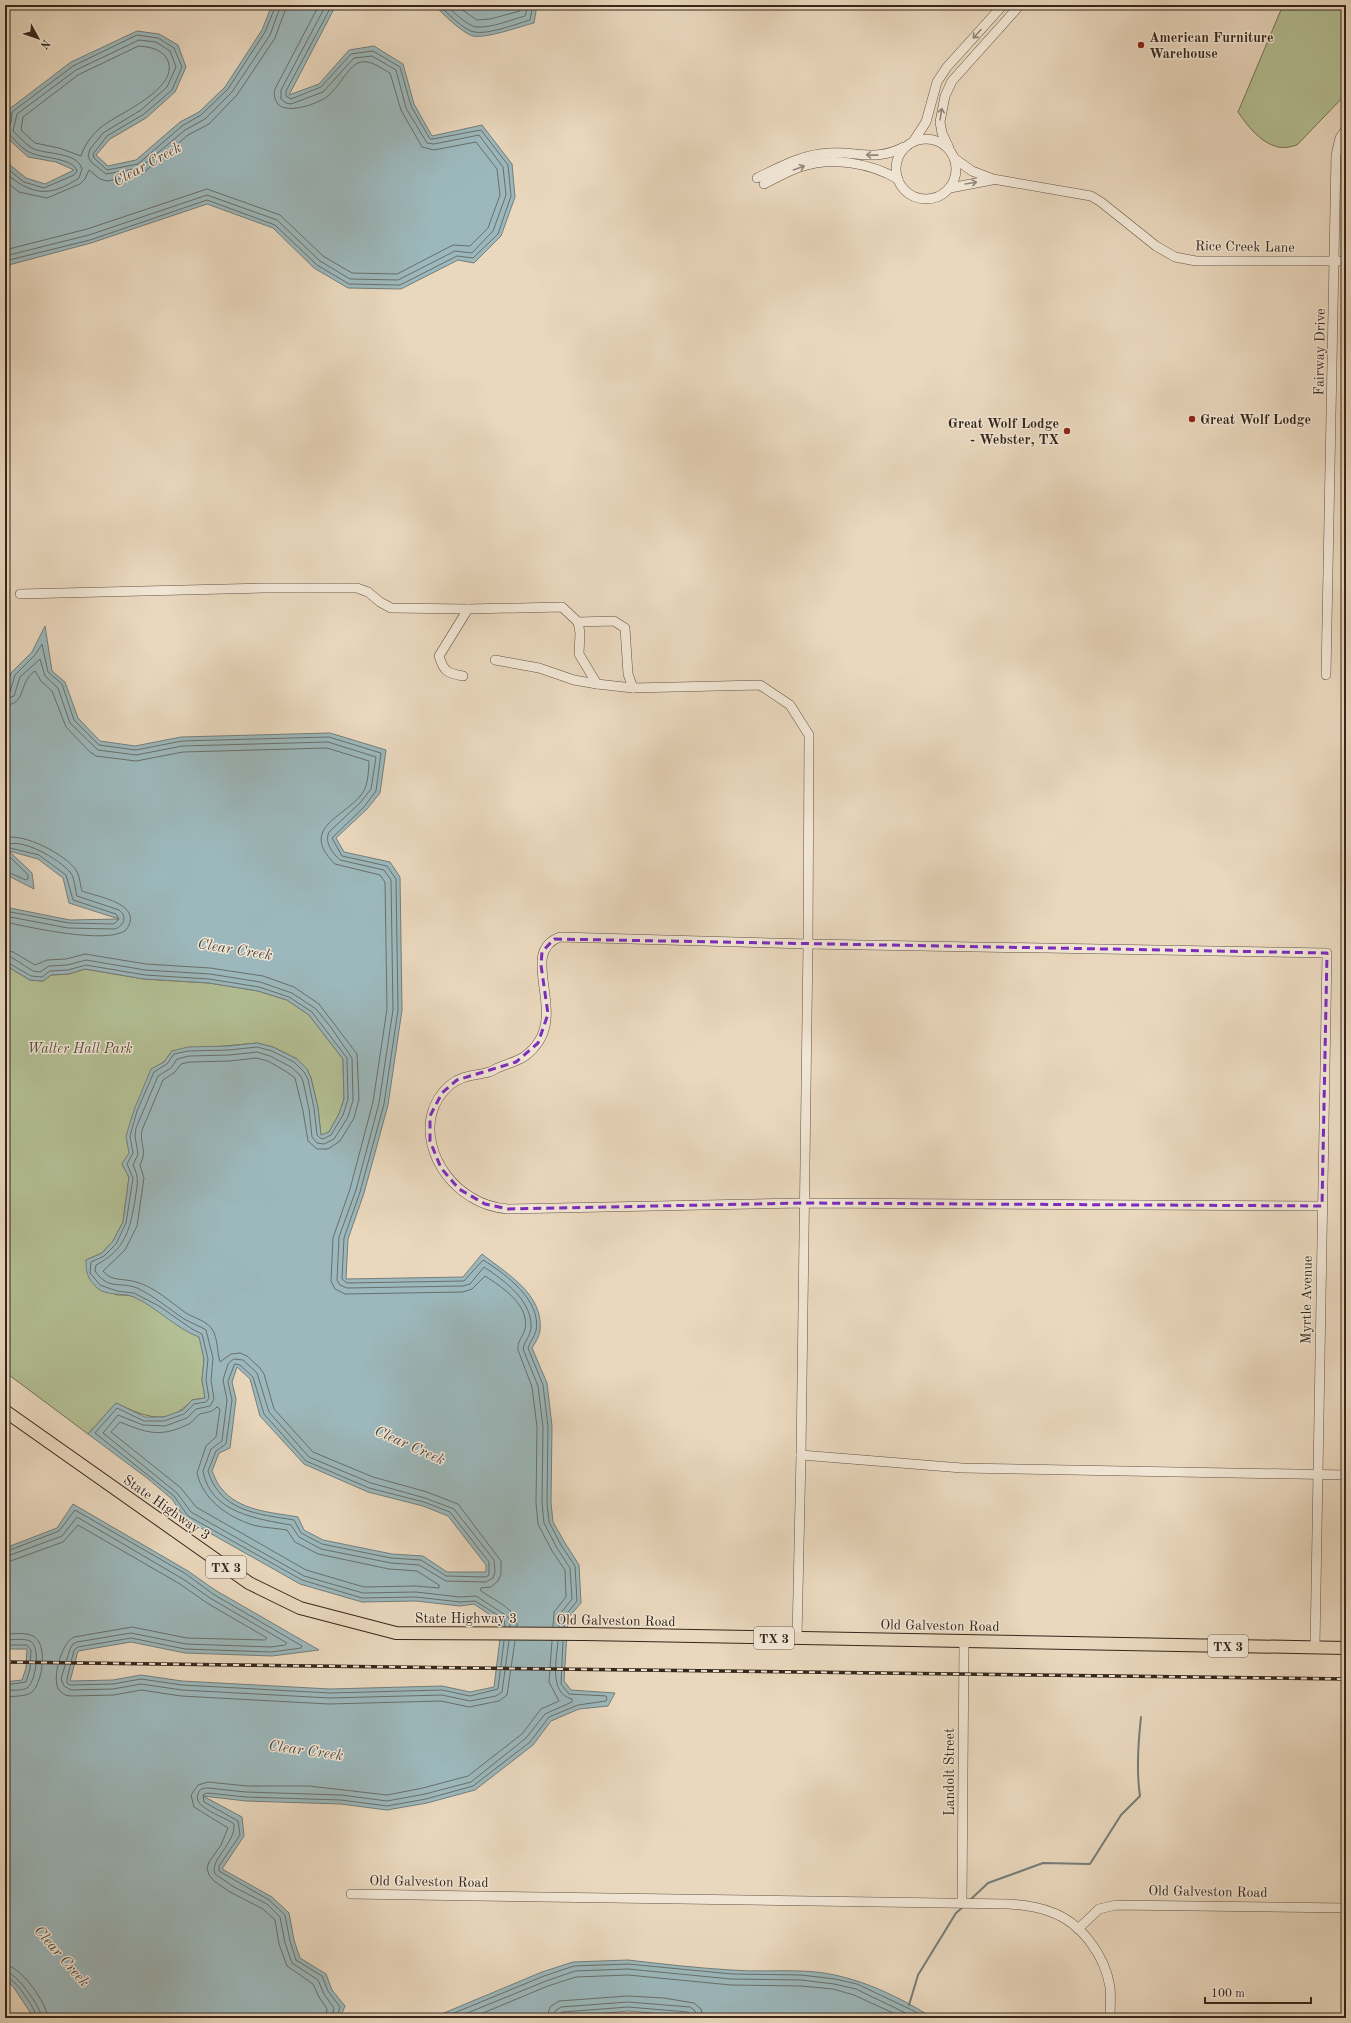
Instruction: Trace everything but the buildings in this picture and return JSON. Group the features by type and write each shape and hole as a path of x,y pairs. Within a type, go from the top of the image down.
{"main road":[{"name":"State Highway 3","path":"5,1411 248,1583 300,1608 396,1633 534,1634"},
{"name":"Old Galveston Road","path":"534,1634 1346,1648"}],"street":[{"path":"993,179 950,188 938,197 920,199 911,196 904,190 898,179 896,164 900,155 911,144 926,122 937,82 948,67 1004,5"},
{"path":"950,188 956,176 952,155 942,133 940,122 945,96 952,81 1020,5"},
{"name":"Fairway Drive","path":"1326,675 1337,147 1346,129"},
{"path":"898,179 876,168 847,163 824,162 800,167 760,181 801,158 829,152 876,156 894,152 919,140 933,140 940,142 952,155"},
{"name":"Rice Creek Lane","path":"952,155 972,171 993,179 1091,196 1101,202 1156,246 1175,257 1196,261 1346,261"},
{"path":"20,594 264,588 357,588 368,592 380,602 391,608 468,609 562,607 578,622 580,633 579,654 597,684"},
{"path":"463,676 449,673 442,666 439,656 468,609"},
{"path":"578,622 614,621 625,628 628,674 633,688"},
{"path":"495,660 539,668 574,680 633,688 760,685 790,705 809,735 808,944 797,1638"},
{"path":"808,944 566,937 554,939 545,947 541,958 548,1014 545,1029 538,1043 529,1053 516,1062 489,1072 466,1076 450,1085 435,1104 430,1116 429,1128 435,1156 449,1180 471,1198 498,1208 516,1209 804,1203 1322,1206"},
{"name":"Myrtle Avenue","path":"808,944 1328,953 1325,1159 1322,1206 1316,1474 1315,1647"},
{"path":"801,1455 962,1468 1346,1475"},
{"name":"Landolt Street","path":"962,1903 964,1641"},
{"name":"Old Galveston Road","path":"351,1894 962,1903 1032,1906 1052,1912 1078,1929 1097,1952 1103,1964 1110,1988 1110,2018"},
{"name":"Old Galveston Road","path":"1078,1929 1088,1918 1099,1910 1116,1905 1346,1908"}],"highlighted area":[{"path":"554,939 1327,953 1322,1206 804,1203 508,1209 485,1204 459,1189 441,1168 430,1141 430,1116 442,1093 457,1080 516,1062 538,1043 548,1014 541,965 542,952"}],"green space":[{"path":"1283,5 1346,5 1346,94 1297,145 1283,148 1269,144 1259,137 1249,127 1238,112"},
{"name":"Walter Hall Park","path":"5,965 30,980 43,981 51,975 69,974 85,969 144,979 209,983 258,991 287,1000 309,1015 343,1059 344,1099 339,1114 329,1132 321,1136 318,1108 311,1078 307,1069 297,1059 273,1047 257,1043 172,1051 164,1062 151,1070 127,1143 130,1153 122,1164 129,1177 123,1222 113,1241 102,1253 86,1260 116,1295 130,1296 141,1299 182,1328 200,1337 204,1359 202,1380 205,1398 192,1400 183,1409 174,1414 164,1417 155,1417 136,1412 116,1403 88,1434 5,1372"}],"water":[{"name":"Clear Creek","path":"272,5 336,5 289,95 319,84 349,50 374,46 403,64 414,104 432,136 482,125 512,164 515,197 501,236 474,263 458,260 401,289 348,288 314,268 273,228 207,204 91,243 5,266 5,161 26,178 45,184 74,170 56,162 28,157 5,136 8,110 71,62 137,31 159,34 178,45 186,67 175,92 146,118 110,139 96,155 108,166 136,160 180,122 199,112 225,87 262,30"},
{"path":"434,5 537,5 534,23 486,36 473,36 463,31"},
{"name":"Clear Creek","path":"45,626 52,671 65,682 78,718 100,741 135,746 181,737 330,733 386,750 380,793 367,809 336,838 344,852 390,862 400,877 402,1010 388,1105 364,1193 348,1239 346,1279 463,1277 482,1254 522,1286 536,1306 540,1318 540,1331 532,1348 547,1383 552,1426 551,1503 553,1522 579,1565 581,1603 568,1618 564,1681 571,1690 615,1693 608,1706 579,1709 551,1721 533,1745 475,1790 427,1803 387,1810 341,1804 246,1801 203,1796 242,1817 244,1836 222,1869 272,1897 289,1913 294,1940 300,1958 326,1974 332,1990 345,2006 340,2018 34,2018 14,1988 5,1978 5,1682 22,1680 26,1668 27,1649 5,1649 5,1548 57,1528 73,1504 188,1571 215,1590 319,1650 272,1656 185,1653 131,1642 78,1651 70,1681 113,1680 141,1675 182,1681 330,1689 442,1686 470,1692 494,1687 502,1623 474,1604 460,1606 416,1601 362,1602 300,1584 185,1519 172,1499 147,1478 88,1434 116,1403 145,1417 164,1417 183,1410 192,1400 205,1398 202,1380 204,1359 199,1337 190,1333 134,1297 100,1290 96,1287 87,1272 86,1260 102,1253 113,1241 123,1222 129,1177 122,1164 129,1153 126,1136 134,1110 151,1069 164,1062 172,1051 188,1047 229,1046 257,1043 273,1047 297,1059 307,1069 311,1078 318,1108 321,1135 329,1132 339,1114 344,1099 343,1059 309,1015 287,1000 258,991 209,983 144,979 85,969 69,974 51,975 43,981 30,980 5,965 5,907 70,920 119,919 69,903 63,878 38,859 9,851 32,873 34,889 5,874 5,695 11,673 32,652","holes":["237,1367 250,1379 260,1416 304,1464 368,1492 423,1506 448,1516 486,1565 486,1572 447,1572 423,1556 392,1554 323,1540 304,1530 298,1517 266,1512 246,1506 228,1496 218,1484 212,1471 219,1453 230,1448 236,1399 232,1382"]},
{"path":"628,1960 718,1969 748,1971 801,1971 836,1975 886,1992 933,2018 712,2018 628,2011 554,2018 432,2018 542,1972 573,1962"}],"waterway":[{"path":"969,1901 988,1883 1043,1863 1090,1864 1121,1815 1140,1796 1138,1757 1141,1717"},
{"path":"909,2005 918,1975 956,1913 963,1907"}],"railway":[{"path":"5,1662 1346,1679"}],"place":[{"name":"American Furniture Warehouse","path":"1141,45"},
{"name":"Great Wolf Lodge","path":"1192,419"},
{"name":"Great Wolf Lodge - Webster, TX","path":"1067,431"}]}
